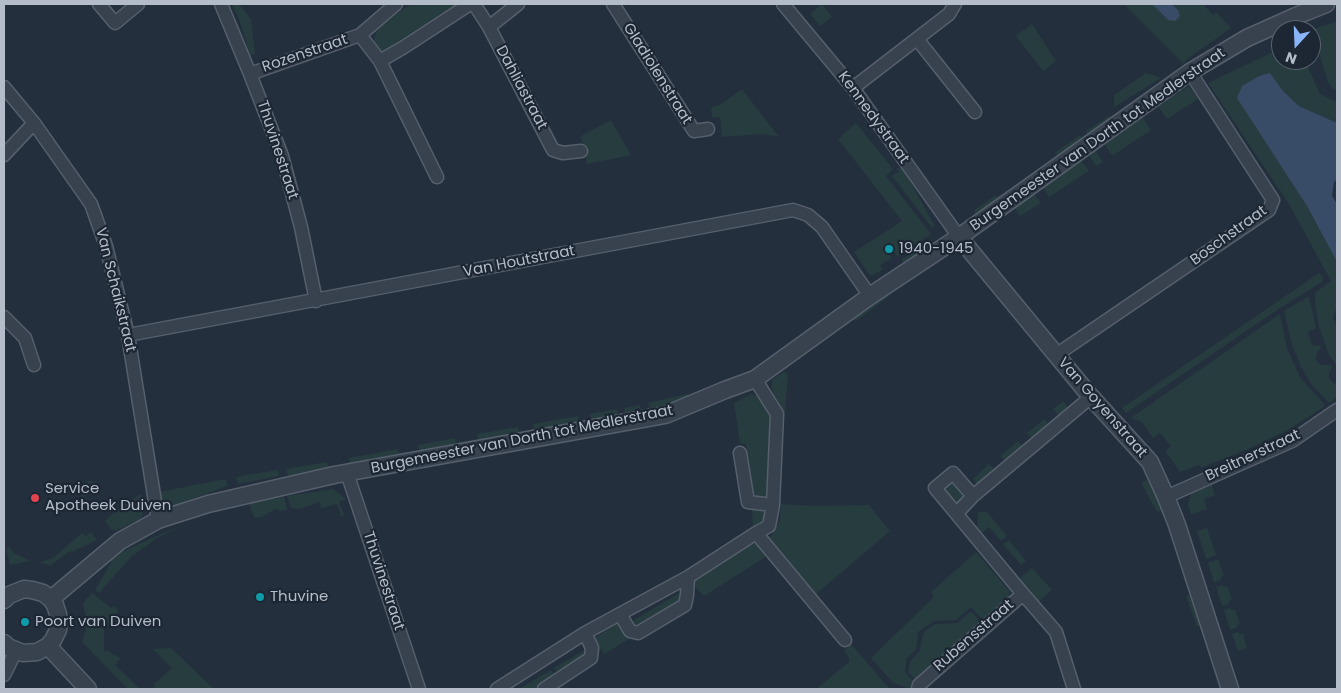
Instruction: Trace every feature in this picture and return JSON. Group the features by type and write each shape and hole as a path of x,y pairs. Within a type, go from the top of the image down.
{"street":[{"path":"99,4 114,23 138,4"},
{"name":"Thuvinestraat","path":"221,4 282,156 301,227 316,301"},
{"name":"Rozenstraat","path":"250,74 360,35 396,4"},
{"path":"380,61 472,4"},
{"name":"Dahliastraat","path":"472,4 489,27 553,150 563,153 581,151"},
{"path":"489,27 518,4"},
{"name":"Gladiolenstraat","path":"613,4 694,131 708,128"},
{"name":"Kennedystraat","path":"783,4 853,88 959,237"},
{"path":"853,88 949,14 955,4"},
{"name":"Burgemeester van Dorth tot Medlerstraat","path":"51,599 120,541 158,520 208,504 334,475 665,415 755,380 870,296 959,237 1190,72 1247,38 1326,4"},
{"name":"Rozenstraat","path":"360,35 380,61 437,177"},
{"path":"917,39 975,112"},
{"name":"Boschstraat","path":"1056,355 1269,210 1273,200 1190,72"},
{"name":"Van Schaikstraat","path":"4,87 34,124 91,204 106,246 128,335 158,520"},
{"path":"4,155 34,124"},
{"name":"Van Houtstraat","path":"128,335 793,210 808,215 822,227 870,296"},
{"name":"Van Goyenstraat","path":"959,237 1056,355 1150,462 1177,525 1230,689"},
{"path":"4,316 25,338 34,365"},
{"path":"497,689 585,634 688,577 769,526 773,505 777,414 755,380"},
{"path":"957,513 973,496 1091,396"},
{"name":"Breitnerstraat","path":"1166,497 1292,441 1337,410"},
{"path":"740,453 748,502 773,505"},
{"name":"Thuvinestraat","path":"347,473 419,689"},
{"name":"Rubensstraat","path":"918,689 919,685 1023,594 957,513 934,488 953,473 973,496"},
{"path":"756,533 845,640"},
{"path":"620,614 630,631 638,633 685,605 688,577"},
{"path":"4,600 16,591 24,589 43,593 55,605 59,621 57,634 48,646 37,652 22,653 10,647 4,675"},
{"path":"1023,594 1056,632 1074,689"},
{"path":"544,689 591,658 592,648 585,634"},
{"path":"48,646 88,689"}],"green space":[{"path":"232,4 239,4 251,19 255,54 250,55 240,22"},
{"path":"410,4 460,4 452,12 447,10 395,43 392,51 387,53 381,51 374,41 376,33 381,26"},
{"path":"822,4 832,17 820,26 810,14"},
{"path":"1124,4 1152,4 1168,20 1178,10 1172,4 1203,4 1213,15 1216,12 1231,28 1187,59 1184,64"},
{"path":"1337,21 1337,90 1332,88 1328,82 1321,59 1321,27"},
{"path":"1032,24 1056,61 1043,71 1016,36"},
{"path":"1271,53 1271,70 1309,70 1320,94 1337,102 1337,123 1299,106 1283,91 1270,73 1307,206 1337,262 1337,306 1333,318 1337,327 1337,366 1329,355 1319,327 1315,302 1315,293 1331,281 1289,204 1208,83"},
{"path":"1146,73 1161,78 1114,107 1114,95"},
{"path":"1189,86 1198,99 1167,119 1158,106"},
{"path":"742,89 779,137 764,134 722,137 720,117 712,117 711,108 721,104"},
{"path":"1109,116 1113,122 1090,137 1086,131"},
{"path":"1142,117 1151,130 1112,156 1104,143"},
{"path":"611,120 631,155 587,164 581,136"},
{"path":"856,123 893,169 886,176 931,234 898,257 890,246 885,249 892,258 880,265 882,270 870,276 854,252 902,221 838,139"},
{"path":"1080,135 1085,141 1059,158 1055,153"},
{"path":"1095,150 1103,162 1096,166 1088,154"},
{"path":"1080,159 1089,171 1049,197 1042,185"},
{"path":"896,168 903,169 935,226 932,228 892,176 899,171"},
{"path":"1034,190 1041,203 1020,216 1013,206"},
{"path":"996,195 998,199 976,214 974,210"},
{"path":"930,241 932,243 904,263 901,260"},
{"path":"1319,273 1323,278 1322,282 1280,308 1126,413 1122,408"},
{"path":"886,293 889,296 856,321 852,316"},
{"path":"1309,296 1316,328 1308,332 1312,345 1320,346 1321,348 1317,353 1317,362 1321,365 1330,365 1332,367 1329,378 1337,385 1337,397 1329,403 1312,385 1301,367 1292,345 1284,311"},
{"path":"1280,314 1287,348 1300,377 1324,404 1324,407 1288,430 1248,449 1203,467 1199,465 1180,472 1165,451 1171,446 1160,433 1153,438 1142,422 1132,417"},
{"path":"784,372 788,374 785,414 772,391 772,380"},
{"path":"687,394 689,398 650,411 648,403"},
{"path":"751,394 762,398 773,416 769,493 767,497 762,499 755,496 754,493 746,444 740,443 734,403"},
{"path":"1063,401 1069,409 1060,417 1053,409"},
{"path":"640,405 642,413 626,416 624,408"},
{"path":"617,409 619,417 592,422 590,414"},
{"path":"578,416 579,424 536,436 533,424"},
{"path":"1044,419 1050,426 1034,440 1027,433"},
{"path":"518,427 520,434 479,442 477,434"},
{"path":"455,438 456,445 420,451 418,445"},
{"path":"1018,441 1024,448 1006,463 1000,456"},
{"path":"398,449 399,455 350,469 349,458"},
{"path":"327,462 330,473 321,474 316,471 288,476 286,469"},
{"path":"989,464 996,471 979,486 973,479"},
{"path":"278,470 279,476 238,484 236,477"},
{"path":"226,479 227,486 189,500 187,505 174,508 165,505 161,500 159,492"},
{"path":"1148,479 1162,510 1157,512 1141,483"},
{"path":"89,481 96,482 100,486 82,499 80,493 83,484"},
{"path":"949,482 955,484 968,499 963,502 954,502 944,492 944,486"},
{"path":"1211,482 1215,495 1204,499 1207,509 1191,515 1188,503 1193,490"},
{"path":"333,489 346,499 339,502 344,515 341,516 337,504 321,508 320,502 300,509 291,508 287,496"},
{"path":"141,494 144,505 143,514 140,519 115,531 111,529 105,521 117,510"},
{"path":"284,497 287,509 284,511 275,509 260,518 254,518 249,503"},
{"path":"781,504 813,506 869,505 890,531 814,596 766,541 774,532 780,520"},
{"path":"752,510 766,510 766,517 761,524 753,528"},
{"path":"978,512 987,512 1007,536 1001,541 989,527 981,534 977,528"},
{"path":"186,524 157,538 132,556 99,593 95,590 112,561 120,553"},
{"path":"1207,528 1216,555 1206,559 1197,531"},
{"path":"91,532 97,540 72,552 70,551 51,565 40,562 53,558 82,533 86,536"},
{"path":"1009,540 1026,561 1021,565 1003,544"},
{"path":"752,543 758,545 767,556 704,596 694,585 693,580"},
{"path":"9,547 14,553 30,561 10,565 6,549"},
{"path":"976,552 1010,592 1007,600 983,620 971,607 956,620 934,621 918,632 916,650 907,658 905,671 914,682 911,689 893,683 871,658 934,597 931,592"},
{"path":"1218,559 1224,576 1214,583 1208,563"},
{"path":"1032,568 1052,590 1037,603 1018,580"},
{"path":"1227,586 1232,600 1222,606 1216,587"},
{"path":"683,591 683,600 640,626 633,623 632,621"},
{"path":"92,593 111,608 114,606 119,611 113,617 117,622 110,622 109,626 104,627 104,651 109,651 121,658 115,665 140,689 128,689 82,642 86,630 83,603"},
{"path":"1190,595 1200,626 1197,627 1186,596"},
{"path":"1230,608 1235,610 1240,624 1230,630 1224,610"},
{"path":"971,611 982,624 916,680 908,672 910,661 920,651 923,633 935,624 957,623"},
{"path":"618,623 623,625 631,638 604,654 596,642 596,637"},
{"path":"1238,632 1243,634 1247,648 1238,651 1232,634"},
{"path":"851,644 890,689 816,689 849,662 849,658 844,651"},
{"path":"171,648 214,689 152,689 155,686 154,684 172,668 153,649"},
{"path":"588,648 590,654 559,674 554,668"},
{"path":"551,670 556,676 534,689 519,689"}],"water":[{"path":"1152,4 1172,4 1178,10 1180,16 1175,21 1168,20"},
{"path":"1270,73 1283,91 1299,106 1337,123 1337,179 1334,182 1332,196 1337,204 1337,262 1307,206 1237,98 1242,86 1259,76"}],"place":[{"name":"1940-1945","path":"889,249"},
{"name":"Service Apotheek Duiven","path":"35,498"},
{"name":"Thuvine","path":"260,597"},
{"name":"Poort van Duiven","path":"25,622"}]}
